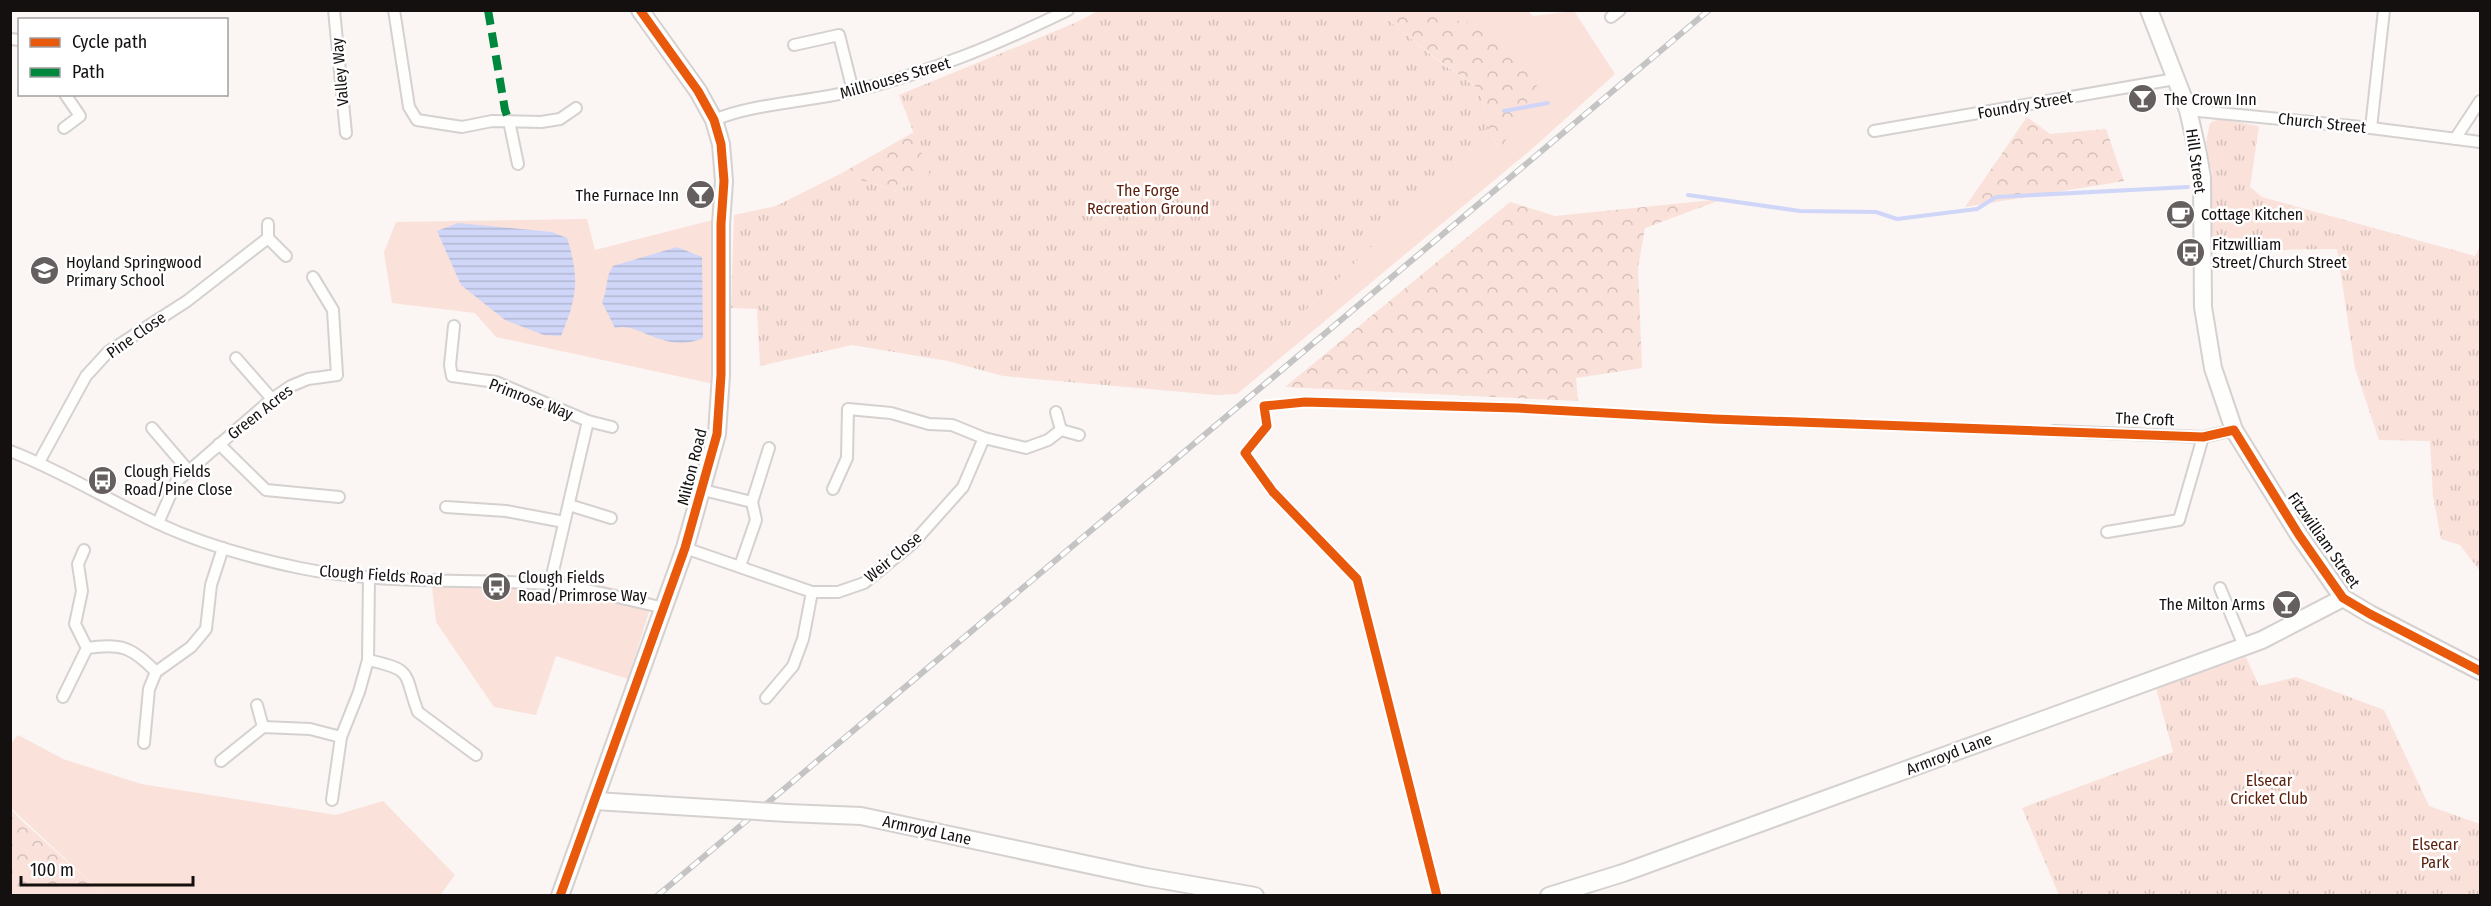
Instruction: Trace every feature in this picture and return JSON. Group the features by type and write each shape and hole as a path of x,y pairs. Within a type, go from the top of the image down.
{"street":[{"name":"Valley Way","path":"334,10 346,133"},
{"path":"394,10 409,107 417,120 462,127 492,121 560,119 576,108"},
{"name":"Millhouses Street","path":"714,120 853,92 920,73 993,47 1068,10"},
{"name":"Hill Street","path":"2149,10 2188,110 2202,178 2202,247"},
{"path":"2371,128 2384,10"},
{"name":"Milton Road","path":"560,896 665,608 703,490 717,434 721,375 720,269 724,168 714,120 698,92 641,11"},
{"path":"794,45 839,35 853,92"},
{"name":"Foundry Street","path":"1874,131 2175,79"},
{"path":"64,128 80,116 66,96"},
{"path":"2455,139 2481,101"},
{"name":"Church Street","path":"2188,110 2371,128 2481,142"},
{"path":"509,121 518,164"},
{"path":"268,224 268,238 286,256"},
{"name":"Pine Close","path":"39,462 86,376 108,352 187,301 268,238"},
{"name":"Fitzwilliam Street","path":"2202,247 2203,307 2212,368 2234,430 2299,535 2343,598 2481,671"},
{"name":"Green Acres","path":"158,523 176,482 272,399 291,386 308,379 337,375 333,310 313,277"},
{"name":"Primrose Way","path":"454,326 450,365 452,376 496,382 588,422 612,427"},
{"path":"236,358 272,399"},
{"path":"833,489 847,458 848,409 891,413 929,424 952,425 984,438 1026,448 1048,440 1061,430"},
{"path":"1056,412 1061,430"},
{"name":"Primrose Way","path":"550,584 588,422"},
{"path":"152,428 188,470"},
{"path":"1061,430 1079,435"},
{"name":"The Croft","path":"2054,431 2203,437 2234,430"},
{"path":"2107,532 2178,520 2203,437"},
{"name":"Weir Close","path":"685,548 812,592 838,592 864,583 914,543 963,487 984,438"},
{"path":"219,444 266,490 339,497"},
{"path":"740,566 756,520 752,501 769,448"},
{"name":"Clough Fields Road","path":"10,450 39,462 158,523 223,548 301,568 369,578 578,587 665,608"},
{"path":"703,490 752,501"},
{"path":"569,505 611,518"},
{"path":"446,507 506,511 564,522"},
{"path":"144,743 149,689 156,672 191,647 206,629 211,585 223,548"},
{"path":"84,549 78,564 82,591 75,624 87,648"},
{"path":"332,800 341,737 360,692 368,660 369,578"},
{"path":"2220,588 2244,646"},
{"path":"766,698 793,666 803,639 812,592"},
{"name":"Armroyd Lane","path":"1549,896 1623,873 2244,646 2311,617 2343,598"},
{"path":"87,648 111,644 120,646 143,658 156,672"},
{"path":"63,697 87,648"},
{"path":"368,660 391,665 403,671 413,689 418,712 424,719 476,755"},
{"path":"257,705 263,728"},
{"path":"221,762 263,728 310,729 341,737"},
{"name":"Armroyd Lane","path":"595,801 861,816 1146,877 1255,896"}],"green space":[{"name":"The Forge Recreation Ground","path":"1100,10 1377,11 1437,60 1480,90 1488,128 1460,162 1217,395 1003,376 948,361 852,345 760,366 757,309 731,308 734,215 776,206 840,174 896,191 930,175 899,95 1075,23"},
{"path":"1377,11 1433,11 1445,19 1485,24 1541,78 1500,150 1488,128 1480,90 1434,57"},
{"path":"1433,11 1528,11 1533,16 1574,11 1615,74 1533,148 1237,394 1217,395 1460,162 1488,128 1499,149 1541,78 1485,24 1445,19"},
{"path":"2027,117 2050,134 2106,129 2124,181 1965,207"},
{"path":"2219,119 2259,126 2250,187 2262,197 2475,256 2480,246 2480,571 2460,545 2441,539 2433,496 2430,441 2379,440 2355,368 2337,249 2212,250 2212,175 2206,142 2210,123"},
{"path":"914,132 931,175 896,191 840,174"},
{"path":"1723,199 1645,228 1638,267 1642,368 1576,378 1578,401 1285,387 1510,202 1555,216"},
{"path":"587,219 595,250 713,220 714,384 496,337 475,313 392,303 384,252 396,222"},
{"path":"569,576 653,599 628,679 556,656 536,715 494,707 436,622 431,577"},
{"name":"Elsecar Cricket Club","path":"2246,657 2259,686 2296,677 2384,710 2429,806 2480,824 2480,895 2059,895 2022,808 2173,752 2156,688"},
{"path":"18,735 63,759 141,784 336,815 383,801 455,875 440,895 104,895 11,808 11,744"},
{"path":"10,808 19,818 104,895 11,895"}],"water":[{"path":"458,223 552,232 567,238 574,265 575,288 571,310 561,336 544,335 505,320 461,285 437,231"},
{"path":"677,247 702,257 703,338 676,343 633,329 615,328 602,302 613,266"}],"waterway":[{"path":"1504,111 1548,103"},
{"path":"1688,195 1800,211 1876,212 1897,219 1977,209 1996,197 2188,187"}],"railway":[{"path":"657,896 1709,10"}],"marked path":[{"path":"488,10 505,110 509,121"}],"cycle path":[{"path":"560,896 685,548 717,434 721,375 721,224 724,181 721,144 714,120 698,91 640,10"},
{"path":"1437,896 1357,579 1273,492 1245,453 1267,426 1264,406 1305,402 1517,408 1714,419 2203,437 2234,430 2299,535 2343,598 2480,671"}],"place":[{"name":"The Crown Inn","path":"2143,99"},
{"name":"The Furnace Inn","path":"700,195"},
{"name":"Cottage Kitchen","path":"2180,214"},
{"name":"Fitzwilliam Street/Church Street","path":"2191,253"},
{"name":"Hoyland Springwood Primary School","path":"45,271"},
{"name":"Clough Fields Road/Pine Close","path":"103,480"},
{"name":"Clough Fields Road/Primrose Way","path":"497,586"},
{"name":"The Milton Arms","path":"2286,604"}],"park label":[{"name":"Elsecar Park","path":"2435,853"}]}
